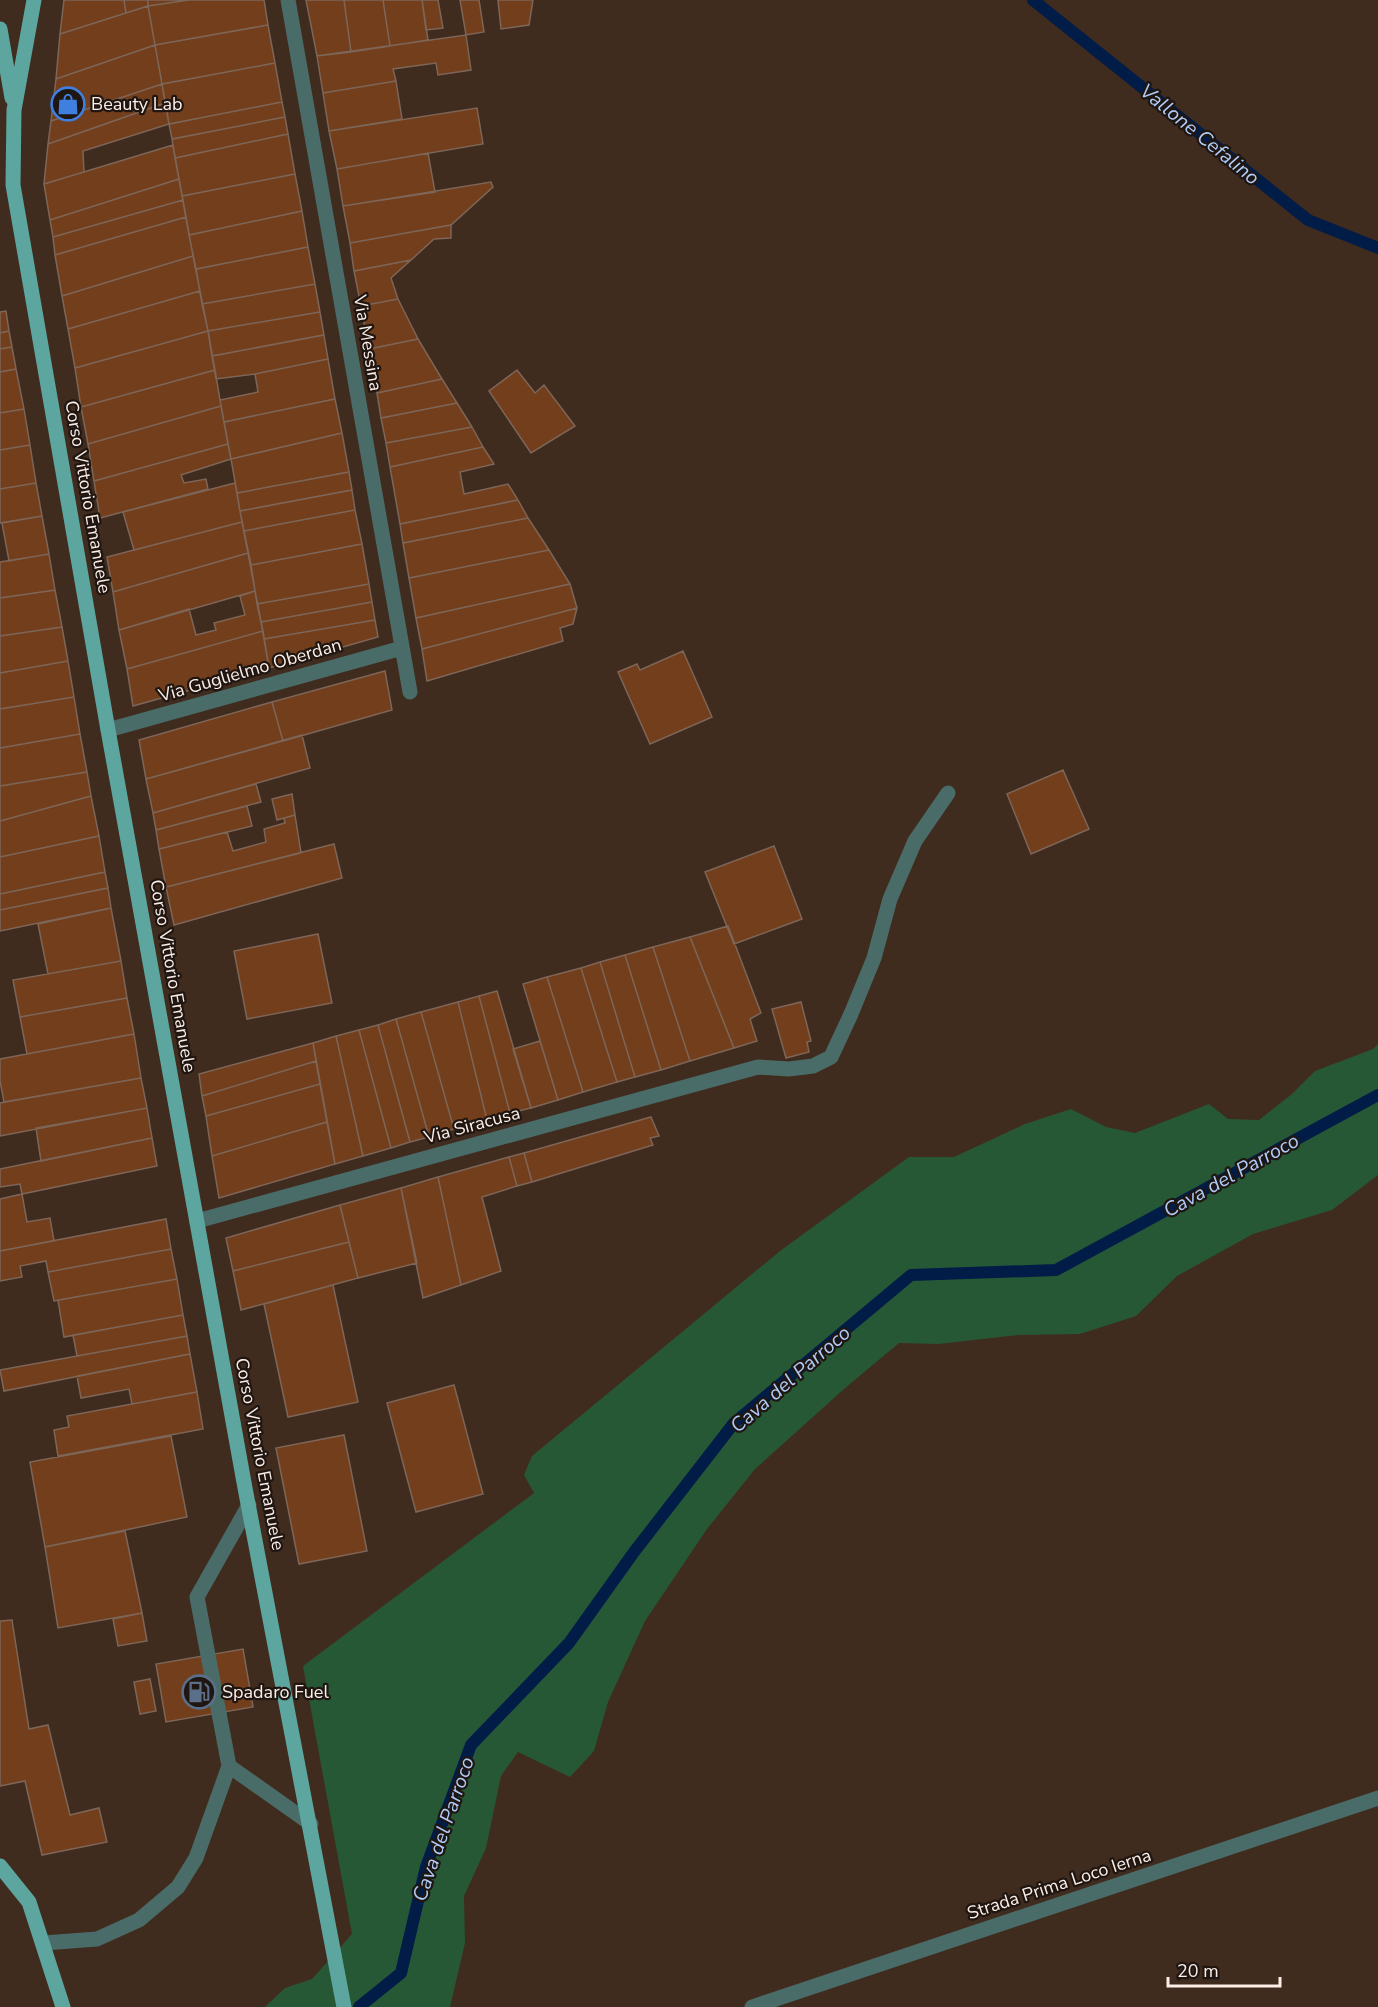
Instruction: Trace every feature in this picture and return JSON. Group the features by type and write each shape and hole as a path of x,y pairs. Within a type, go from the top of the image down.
{"main road":[{"name":"Corso Vittorio Emanuele","path":"34,0 7,112 13,185 197,1221 344,2007"},
{"path":"0,29 7,112"},
{"path":"0,1866 29,1902 63,2007"}],"street":[{"name":"Via Messina","path":"288,0 410,692"},
{"name":"Via Guglielmo Oberdan","path":"108,730 402,648"},
{"name":"Via Siracusa","path":"197,1221 758,1067 789,1069 813,1066 831,1058 874,958 890,899 915,841 948,793"},
{"path":"44,1944 97,1939 139,1920 178,1887 196,1858 229,1766 197,1597 249,1505"},
{"path":"229,1766 311,1824"},
{"name":"Strada Prima Loco Ierna","path":"752,2007 1378,1798"}],"green space":[{"path":"1378,1044 1378,1175 1332,1210 1253,1234 1177,1276 1136,1316 1080,1334 1018,1335 938,1344 899,1343 755,1469 707,1529 645,1621 608,1702 594,1751 570,1777 518,1752 501,1776 486,1848 464,1896 465,1943 450,2007 265,2007 285,1988 312,1979 352,1934 303,1666 534,1493 524,1475 532,1456 780,1251 909,1157 954,1157 1025,1124 1071,1109 1106,1127 1135,1133 1209,1104 1228,1119 1259,1120 1292,1094 1315,1071 1373,1049"}],"building":[{"path":"64,0 124,0 126,13 60,34"},
{"path":"124,0 148,0 148,6 126,13"},
{"path":"148,0 189,0 148,6"},
{"path":"189,0 264,0 268,25 155,45 148,6"},
{"path":"306,0 344,0 351,52 317,56"},
{"path":"344,0 383,0 390,46 351,52"},
{"path":"383,0 422,0 428,40 390,46"},
{"path":"422,0 438,0 443,28 426,30"},
{"path":"460,0 479,0 484,32 466,35"},
{"path":"498,0 533,0 529,25 501,29"},
{"path":"148,6 155,45 56,79 60,34"},
{"path":"268,25 275,63 162,84 155,45"},
{"path":"466,35 471,70 438,75 436,63 393,69 396,81 323,93 317,56"},
{"path":"155,45 162,84 51,121 56,79"},
{"path":"275,63 282,102 169,124 162,84"},
{"path":"396,81 402,119 329,131 323,93"},
{"path":"162,84 165,103 48,144 51,121"},
{"path":"282,102 285,117 172,139 169,124"},
{"path":"165,103 169,124 83,151 84,172 44,184 48,144"},
{"path":"477,108 483,144 337,169 329,131"},
{"path":"285,117 288,134 175,158 172,139"},
{"path":"288,134 295,174 182,196 175,158"},
{"path":"173,145 179,179 50,220 44,184"},
{"path":"428,153 435,192 343,206 337,169"},
{"path":"295,174 302,211 189,235 182,196"},
{"path":"179,179 183,200 53,237 50,220"},
{"path":"491,182 493,187 451,225 350,243 343,206"},
{"path":"183,200 186,217 55,255 53,237"},
{"path":"302,211 308,247 196,269 189,235"},
{"path":"186,217 193,256 62,296 55,255"},
{"path":"451,225 451,238 434,239 411,260 354,271 350,243"},
{"path":"308,247 315,284 202,304 196,269"},
{"path":"193,256 200,291 68,329 62,296"},
{"path":"411,260 391,278 398,299 361,306 354,271"},
{"path":"315,284 320,312 208,331 202,304"},
{"path":"200,291 208,331 75,368 68,329"},
{"path":"398,299 418,339 369,349 361,306"},
{"path":"6,311 9,331 0,333 0,312"},
{"path":"320,312 324,335 212,356 208,331"},
{"path":"9,331 12,347 0,349 0,333"},
{"path":"208,331 215,370 81,407 75,368"},
{"path":"324,335 328,359 255,374 216,379 212,356"},
{"path":"418,339 442,379 377,393 369,349"},
{"path":"12,347 16,369 0,372 0,349"},
{"path":"328,359 335,399 224,422 220,400 258,392 255,374"},
{"path":"16,369 24,409 0,413 0,372"},
{"path":"215,370 221,406 88,444 81,407"},
{"path":"517,370 535,393 544,385 575,426 531,453 489,391"},
{"path":"442,379 457,403 381,418 377,393"},
{"path":"335,399 342,433 231,459 224,422"},
{"path":"457,403 472,427 386,443 381,418"},
{"path":"221,406 228,444 94,481 88,444"},
{"path":"24,409 30,445 0,450 0,413"},
{"path":"472,427 483,447 390,467 386,443"},
{"path":"342,433 349,472 237,493 231,459"},
{"path":"228,444 231,459 181,475 184,483 206,479 208,489 100,518 94,481"},
{"path":"30,445 36,483 0,489 0,450"},
{"path":"483,447 494,464 460,472 464,494 508,484 518,500 400,524 390,467"},
{"path":"349,472 352,490 240,511 237,493"},
{"path":"36,483 42,516 0,523 0,489"},
{"path":"235,483 242,522 134,550 123,512"},
{"path":"352,490 355,510 244,531 240,511"},
{"path":"518,500 528,518 403,543 400,524"},
{"path":"355,510 362,544 251,565 244,531"},
{"path":"42,516 49,554 9,561 2,523"},
{"path":"528,518 549,550 409,578 403,543"},
{"path":"242,522 248,553 113,592 107,557"},
{"path":"362,544 369,584 257,604 251,565"},
{"path":"549,550 570,584 416,618 409,578"},
{"path":"248,553 255,591 119,630 113,592"},
{"path":"49,554 55,590 0,598 0,562"},
{"path":"369,584 372,602 261,622 257,604"},
{"path":"570,584 577,608 422,649 416,618"},
{"path":"55,590 62,627 0,636 0,598"},
{"path":"255,591 263,631 127,669 119,630 189,609 196,635 216,630 214,623 245,615 240,596"},
{"path":"372,602 375,620 264,639 261,622"},
{"path":"577,608 573,624 560,628 563,641 427,681 422,649"},
{"path":"375,620 378,637 269,668 264,639"},
{"path":"62,627 68,661 0,673 0,636"},
{"path":"263,631 269,668 133,706 127,669"},
{"path":"683,651 712,717 650,744 618,672 637,664 640,670"},
{"path":"68,661 74,697 0,709 0,673"},
{"path":"385,671 392,710 283,741 272,702"},
{"path":"74,697 80,734 0,748 0,709"},
{"path":"272,702 283,741 146,779 139,740"},
{"path":"80,734 87,772 0,786 0,748"},
{"path":"302,735 310,768 153,813 146,779"},
{"path":"1063,770 1089,829 1031,854 1007,794"},
{"path":"87,772 91,796 0,821 0,786"},
{"path":"256,784 261,802 156,830 153,813"},
{"path":"292,794 295,815 277,820 272,799"},
{"path":"91,796 99,836 0,857 0,821"},
{"path":"247,806 252,826 159,849 156,830"},
{"path":"295,815 301,853 166,887 159,849 227,832 233,851 266,842 264,829 285,823 284,818"},
{"path":"99,836 105,872 0,894 0,857"},
{"path":"334,844 342,878 174,925 166,887"},
{"path":"774,846 802,919 734,944 705,872"},
{"path":"105,872 108,888 0,910 0,894"},
{"path":"108,888 111,908 0,931 0,910"},
{"path":"111,908 121,961 48,974 38,924"},
{"path":"728,926 761,1013 750,1019 757,1041 734,1048 690,937"},
{"path":"318,934 332,1003 247,1019 234,951"},
{"path":"690,937 734,1048 690,1061 653,947"},
{"path":"653,947 690,1061 661,1070 625,955"},
{"path":"625,955 661,1070 635,1077 600,962"},
{"path":"121,961 127,998 20,1017 13,980"},
{"path":"600,962 635,1077 617,1082 581,968"},
{"path":"581,968 617,1082 583,1092 547,977"},
{"path":"547,977 583,1092 558,1100 523,984"},
{"path":"497,991 531,1108 510,1113 479,996"},
{"path":"479,996 510,1113 487,1120 458,1002"},
{"path":"127,998 134,1034 27,1054 20,1017"},
{"path":"458,1002 487,1120 454,1129 421,1012"},
{"path":"801,1002 811,1041 807,1042 809,1052 786,1058 772,1009"},
{"path":"421,1012 454,1129 429,1137 396,1019"},
{"path":"396,1019 429,1137 410,1142 378,1025"},
{"path":"378,1025 410,1142 391,1148 359,1030"},
{"path":"359,1030 391,1148 363,1156 336,1036"},
{"path":"134,1034 141,1078 4,1102 0,1081 0,1059"},
{"path":"336,1036 363,1156 335,1164 313,1043"},
{"path":"540,1041 558,1100 531,1108 513,1049"},
{"path":"313,1043 316,1061 202,1096 199,1074"},
{"path":"316,1061 320,1084 206,1116 202,1096"},
{"path":"141,1078 147,1108 0,1136 0,1103"},
{"path":"320,1084 327,1122 212,1156 206,1116"},
{"path":"147,1108 152,1138 41,1161 36,1128"},
{"path":"651,1117 659,1136 650,1138 653,1145 532,1182 524,1153"},
{"path":"327,1122 335,1164 219,1198 212,1156"},
{"path":"152,1138 157,1166 22,1194 20,1184 0,1187 0,1169"},
{"path":"524,1153 532,1182 517,1186 509,1157"},
{"path":"509,1157 517,1186 482,1197 501,1271 461,1285 438,1177"},
{"path":"438,1177 461,1285 423,1298 401,1188"},
{"path":"401,1188 417,1263 358,1278 340,1205"},
{"path":"22,1194 27,1222 50,1218 54,1241 0,1251 0,1199"},
{"path":"340,1205 349,1242 233,1271 226,1238"},
{"path":"166,1219 171,1249 48,1272 46,1261 20,1266 22,1277 0,1281 0,1251"},
{"path":"349,1242 358,1278 241,1310 233,1271"},
{"path":"171,1249 177,1279 54,1301 48,1272"},
{"path":"177,1279 183,1315 64,1337 58,1300"},
{"path":"333,1285 358,1402 288,1417 264,1304"},
{"path":"183,1315 187,1336 77,1356 73,1335"},
{"path":"187,1336 190,1354 4,1391 0,1370"},
{"path":"190,1354 197,1392 132,1404 129,1389 81,1398 77,1376"},
{"path":"454,1385 483,1494 416,1512 387,1403"},
{"path":"197,1392 203,1429 58,1456 54,1430 69,1427 67,1416"},
{"path":"344,1435 367,1551 299,1564 276,1448"},
{"path":"171,1436 187,1517 45,1547 30,1462"},
{"path":"125,1531 142,1613 58,1628 45,1547"},
{"path":"142,1613 147,1641 118,1646 113,1619"},
{"path":"12,1620 29,1729 48,1725 70,1815 99,1808 107,1842 42,1855 25,1781 0,1786 0,1621"},
{"path":"243,1649 253,1707 166,1722 156,1664"},
{"path":"150,1679 156,1711 140,1714 134,1682"}],"waterway":[{"name":"Vallone Cefalino","path":"1033,0 1308,220 1378,248"},
{"name":"Cava del Parroco","path":"359,2007 401,1973 426,1867 471,1745 569,1643 634,1552 734,1423 911,1275 1056,1270 1378,1095"}],"place":[{"name":"Beauty Lab","path":"68,104"},
{"name":"Spadaro Fuel","path":"199,1692"}]}
